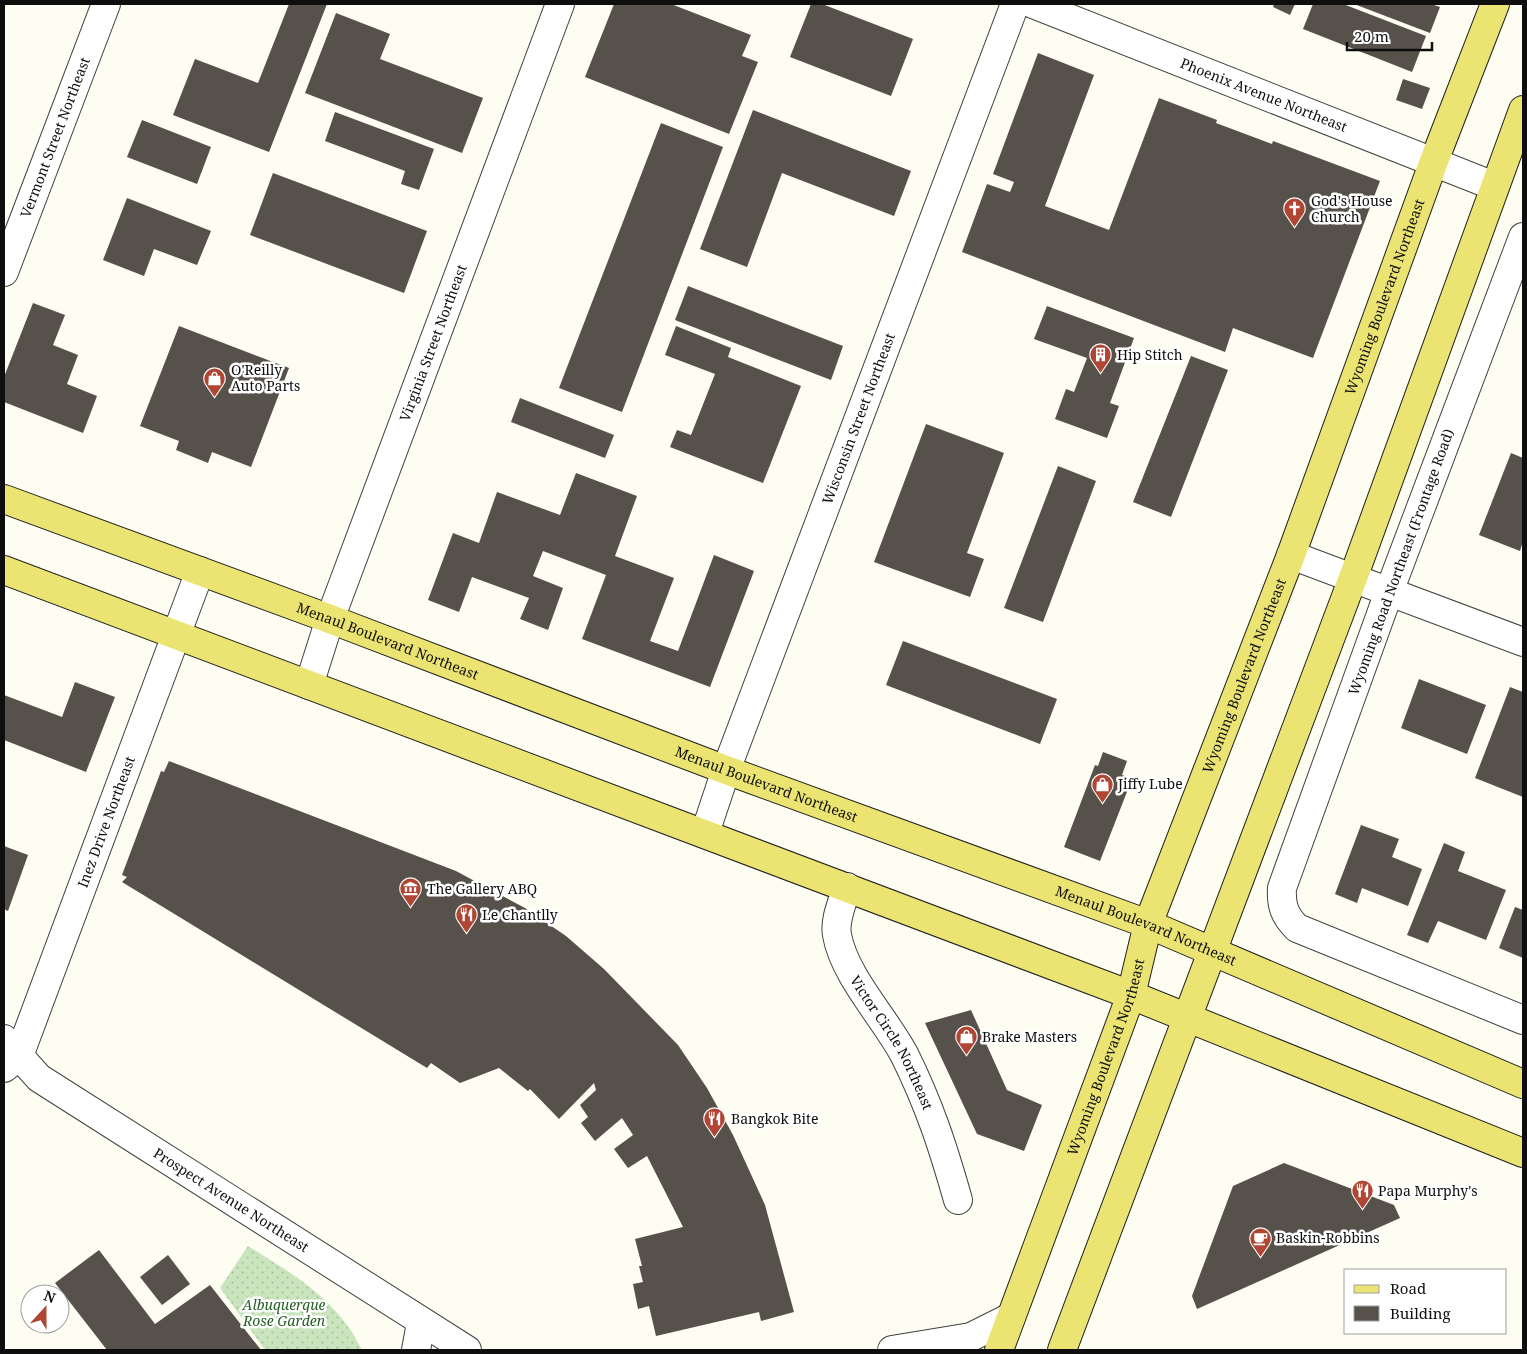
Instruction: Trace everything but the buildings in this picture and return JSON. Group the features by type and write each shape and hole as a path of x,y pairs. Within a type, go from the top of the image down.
{"main road":[{"name":"Wyoming Boulevard Northeast","path":"999,1350 1131,995 1148,924 1291,554 1434,161 1495,4"},
{"path":"1062,1350 1353,578 1523,110"},
{"name":"Menaul Boulevard Northeast","path":"4,499 330,619 726,770 1148,924 1523,1084"},
{"path":"4,570 1131,995 1523,1154"}],"street":[{"name":"Vermont Street Northeast","path":"4,272 106,4"},
{"name":"Virginia Street Northeast","path":"309,685 330,619 560,4"},
{"name":"Wisconsin Street Northeast","path":"705,833 726,770 1015,4"},
{"name":"Phoenix Avenue Northeast","path":"1033,4 1494,186"},
{"name":"Wyoming Road Northeast (Frontage Road)","path":"1523,237 1389,592 1282,888 1281,904 1288,919 1297,928 1523,1020"},
{"path":"1291,554 1523,642"},
{"name":"Inez Drive Northeast","path":"9,1054 177,636 200,571"},
{"name":"Victor Circle Northeast","path":"847,887 836,933 843,956 903,1053 928,1105 958,1200"},
{"name":"Prospect Avenue Northeast","path":"9,1054 39,1078 421,1323 467,1350"},
{"path":"903,1350 971,1337 1011,1316"},
{"path":"416,1350 421,1323"}],"green space":[{"name":"Albuquerque Rose Garden","path":"248,1246 313,1290 341,1317 362,1350 265,1350 220,1288"}],"place":[{"name":"God's House Church","path":"1295,228"},
{"name":"Hip Stitch","path":"1101,374"},
{"name":"O'Reilly Auto Parts","path":"215,397"},
{"name":"Jiffy Lube","path":"1102,803"},
{"name":"The Gallery ABQ","path":"411,908"},
{"name":"Le Chantlly","path":"466,934"},
{"name":"Brake Masters","path":"966,1056"},
{"name":"Bangkok Bite","path":"715,1138"},
{"name":"Papa Murphy's","path":"1362,1210"},
{"name":"Baskin-Robbins","path":"1260,1257"}]}
